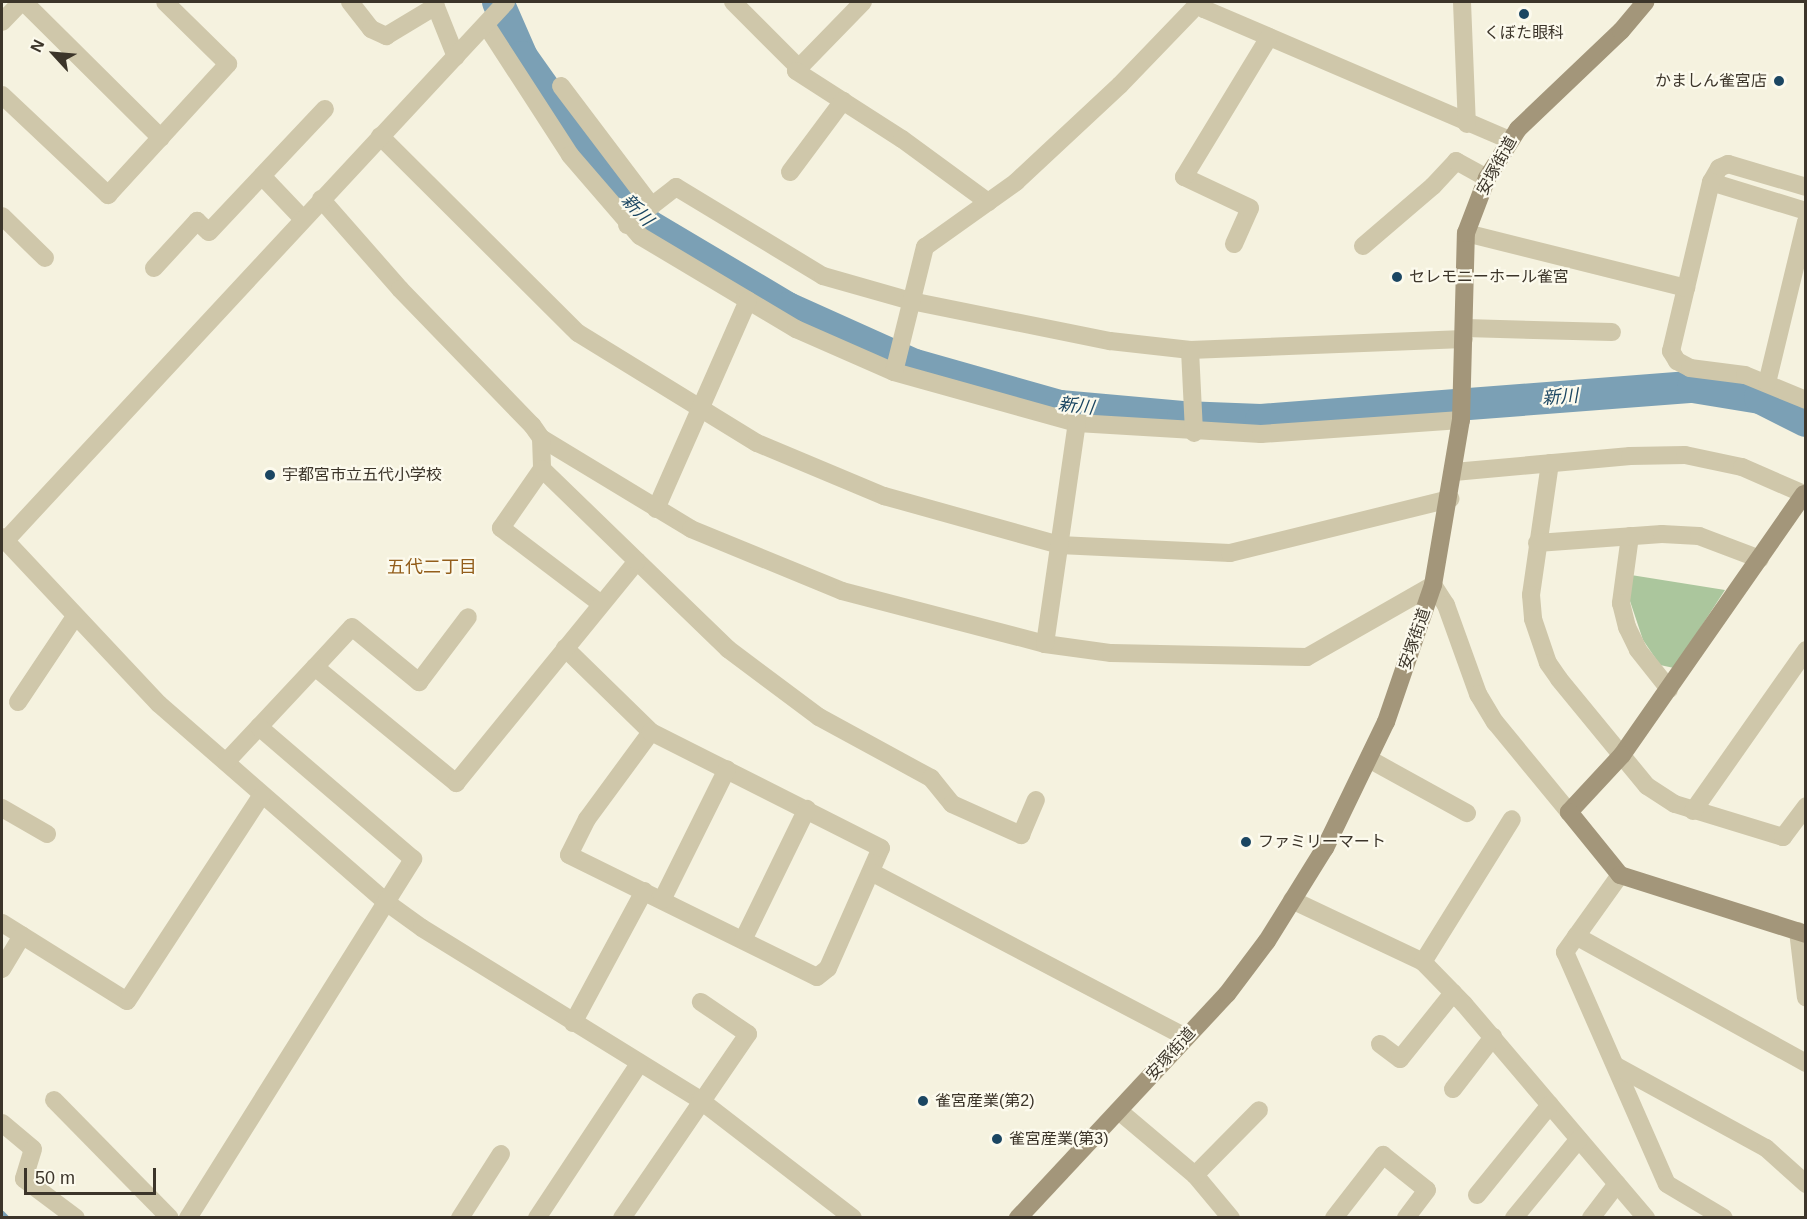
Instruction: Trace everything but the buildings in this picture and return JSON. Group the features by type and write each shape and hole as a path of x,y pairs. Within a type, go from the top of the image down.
{"main road":[{"name":"安塚街道","path":"1018,1218 1227,994 1325,848 1386,722 1433,585 1450,499 1460,409 1465,334 1466,232 1487,178 1510,140 1621,31 1645,2"},
{"path":"1802,932 1620,875 1569,812 1622,755 1805,494"}],"street":[{"path":"2,22 22,2 161,138"},
{"path":"2,95 108,195 228,64 165,2"},
{"path":"350,2 371,29 386,36 435,4 456,57"},
{"path":"733,2 799,68"},
{"path":"860,2 796,71 988,202"},
{"path":"897,360 925,247 988,202 1071,132 1198,2 1269,37 1467,124 1510,140"},
{"path":"1462,2 1467,124"},
{"path":"853,1218 700,1100 573,1023 386,902 159,704 74,618 3,538 496,14 570,155 639,215 748,300 796,329 897,360 1077,423 1261,434 1460,409"},
{"path":"1234,244 1250,208 1184,177 1269,37"},
{"path":"561,86 639,215"},
{"path":"790,172 843,101"},
{"path":"154,268 196,221 209,232 325,109"},
{"path":"380,136 578,333 757,443 868,490 1059,545 1230,553 1450,499"},
{"path":"1363,246 1433,186 1456,161 1487,178"},
{"path":"1806,187 1728,164 1719,168 1711,182 1671,351 1677,361 1690,368 1727,370 1767,383 1806,400"},
{"path":"262,176 303,219"},
{"path":"1711,182 1806,210"},
{"path":"639,215 676,187 823,276 911,301 1110,341 1190,350 1465,334 1612,332"},
{"path":"321,199 400,289 532,425 540,438 691,529 842,591 1045,644 1111,653 1307,657 1433,585 1446,605 1478,694 1495,722 1569,812"},
{"path":"2,216 45,258"},
{"path":"1767,383 1806,222"},
{"path":"1466,232 1686,288"},
{"path":"657,508 748,300"},
{"path":"1190,350 1194,429"},
{"path":"1045,644 1077,423"},
{"path":"540,438 542,469 501,528 601,604"},
{"path":"1454,472 1685,455 1742,467 1805,494"},
{"path":"1550,464 1531,594 1533,619 1548,663 1656,794 1694,811 1783,837 1806,806"},
{"path":"542,469 728,650 819,717 931,778 952,804 1021,835 1036,800"},
{"path":"1537,543 1630,537 1699,536 1760,559"},
{"path":"1630,537 1622,603 1627,627 1638,650 1669,688"},
{"path":"315,667 456,783 637,561"},
{"path":"226,762 352,627 419,682 468,617"},
{"path":"18,702 74,618"},
{"path":"565,648 651,732 881,848 873,873 828,968 817,977 569,855 587,819 651,732"},
{"path":"1694,811 1806,650"},
{"path":"188,1218 413,859 259,727"},
{"path":"1369,759 1467,813"},
{"path":"662,900 727,769"},
{"path":"2,923 128,1001 262,795"},
{"path":"2,807 47,834"},
{"path":"743,940 807,809"},
{"path":"1423,962 1512,819"},
{"path":"873,873 1186,1037"},
{"path":"1620,875 1565,952 1667,1184 1724,1218"},
{"path":"573,1023 644,891"},
{"path":"1292,900 1423,962 1492,1037 1646,1218"},
{"path":"1802,932 1806,998"},
{"path":"2,969 22,936"},
{"path":"1576,936 1806,1063"},
{"path":"1380,1044 1400,1059 1453,993"},
{"path":"622,1218 700,1100 748,1034 701,1002"},
{"path":"1454,1089 1492,1037"},
{"path":"537,1218 639,1064"},
{"path":"1616,1066 1766,1148 1806,1184"},
{"path":"54,1100 170,1218"},
{"path":"1477,1194 1550,1105"},
{"path":"1195,1175 1259,1110"},
{"path":"1119,1111 1195,1175 1231,1218"},
{"path":"2,1123 33,1149 24,1179 76,1218"},
{"path":"1514,1218 1580,1139"},
{"path":"460,1218 501,1154"},
{"path":"1334,1218 1383,1155 1427,1190 1406,1218"},
{"path":"1591,1218 1617,1184"}],"green space":[{"path":"1631,575 1725,590 1674,668 1660,665 1643,640 1629,598"}],"waterway":[{"name":"新川","path":"498,2 522,57 609,180 648,225 788,308 915,365 1060,406 1183,417 1261,420 1693,387 1760,398 1806,421"},
{"path":"2,1213 7,1218"}],"place":[{"name":"くぼた眼科","path":"1524,14"},
{"name":"かましん雀宮店","path":"1779,81"},
{"name":"セレモニーホール雀宮","path":"1397,277"},
{"name":"宇都宮市立五代小学校","path":"270,475"},
{"name":"ファミリーマート","path":"1246,842"},
{"name":"雀宮産業(第2)","path":"923,1101"},
{"name":"雀宮産業(第3)","path":"997,1139"}],"district":[{"name":"五代二丁目","path":"432,567"}]}
